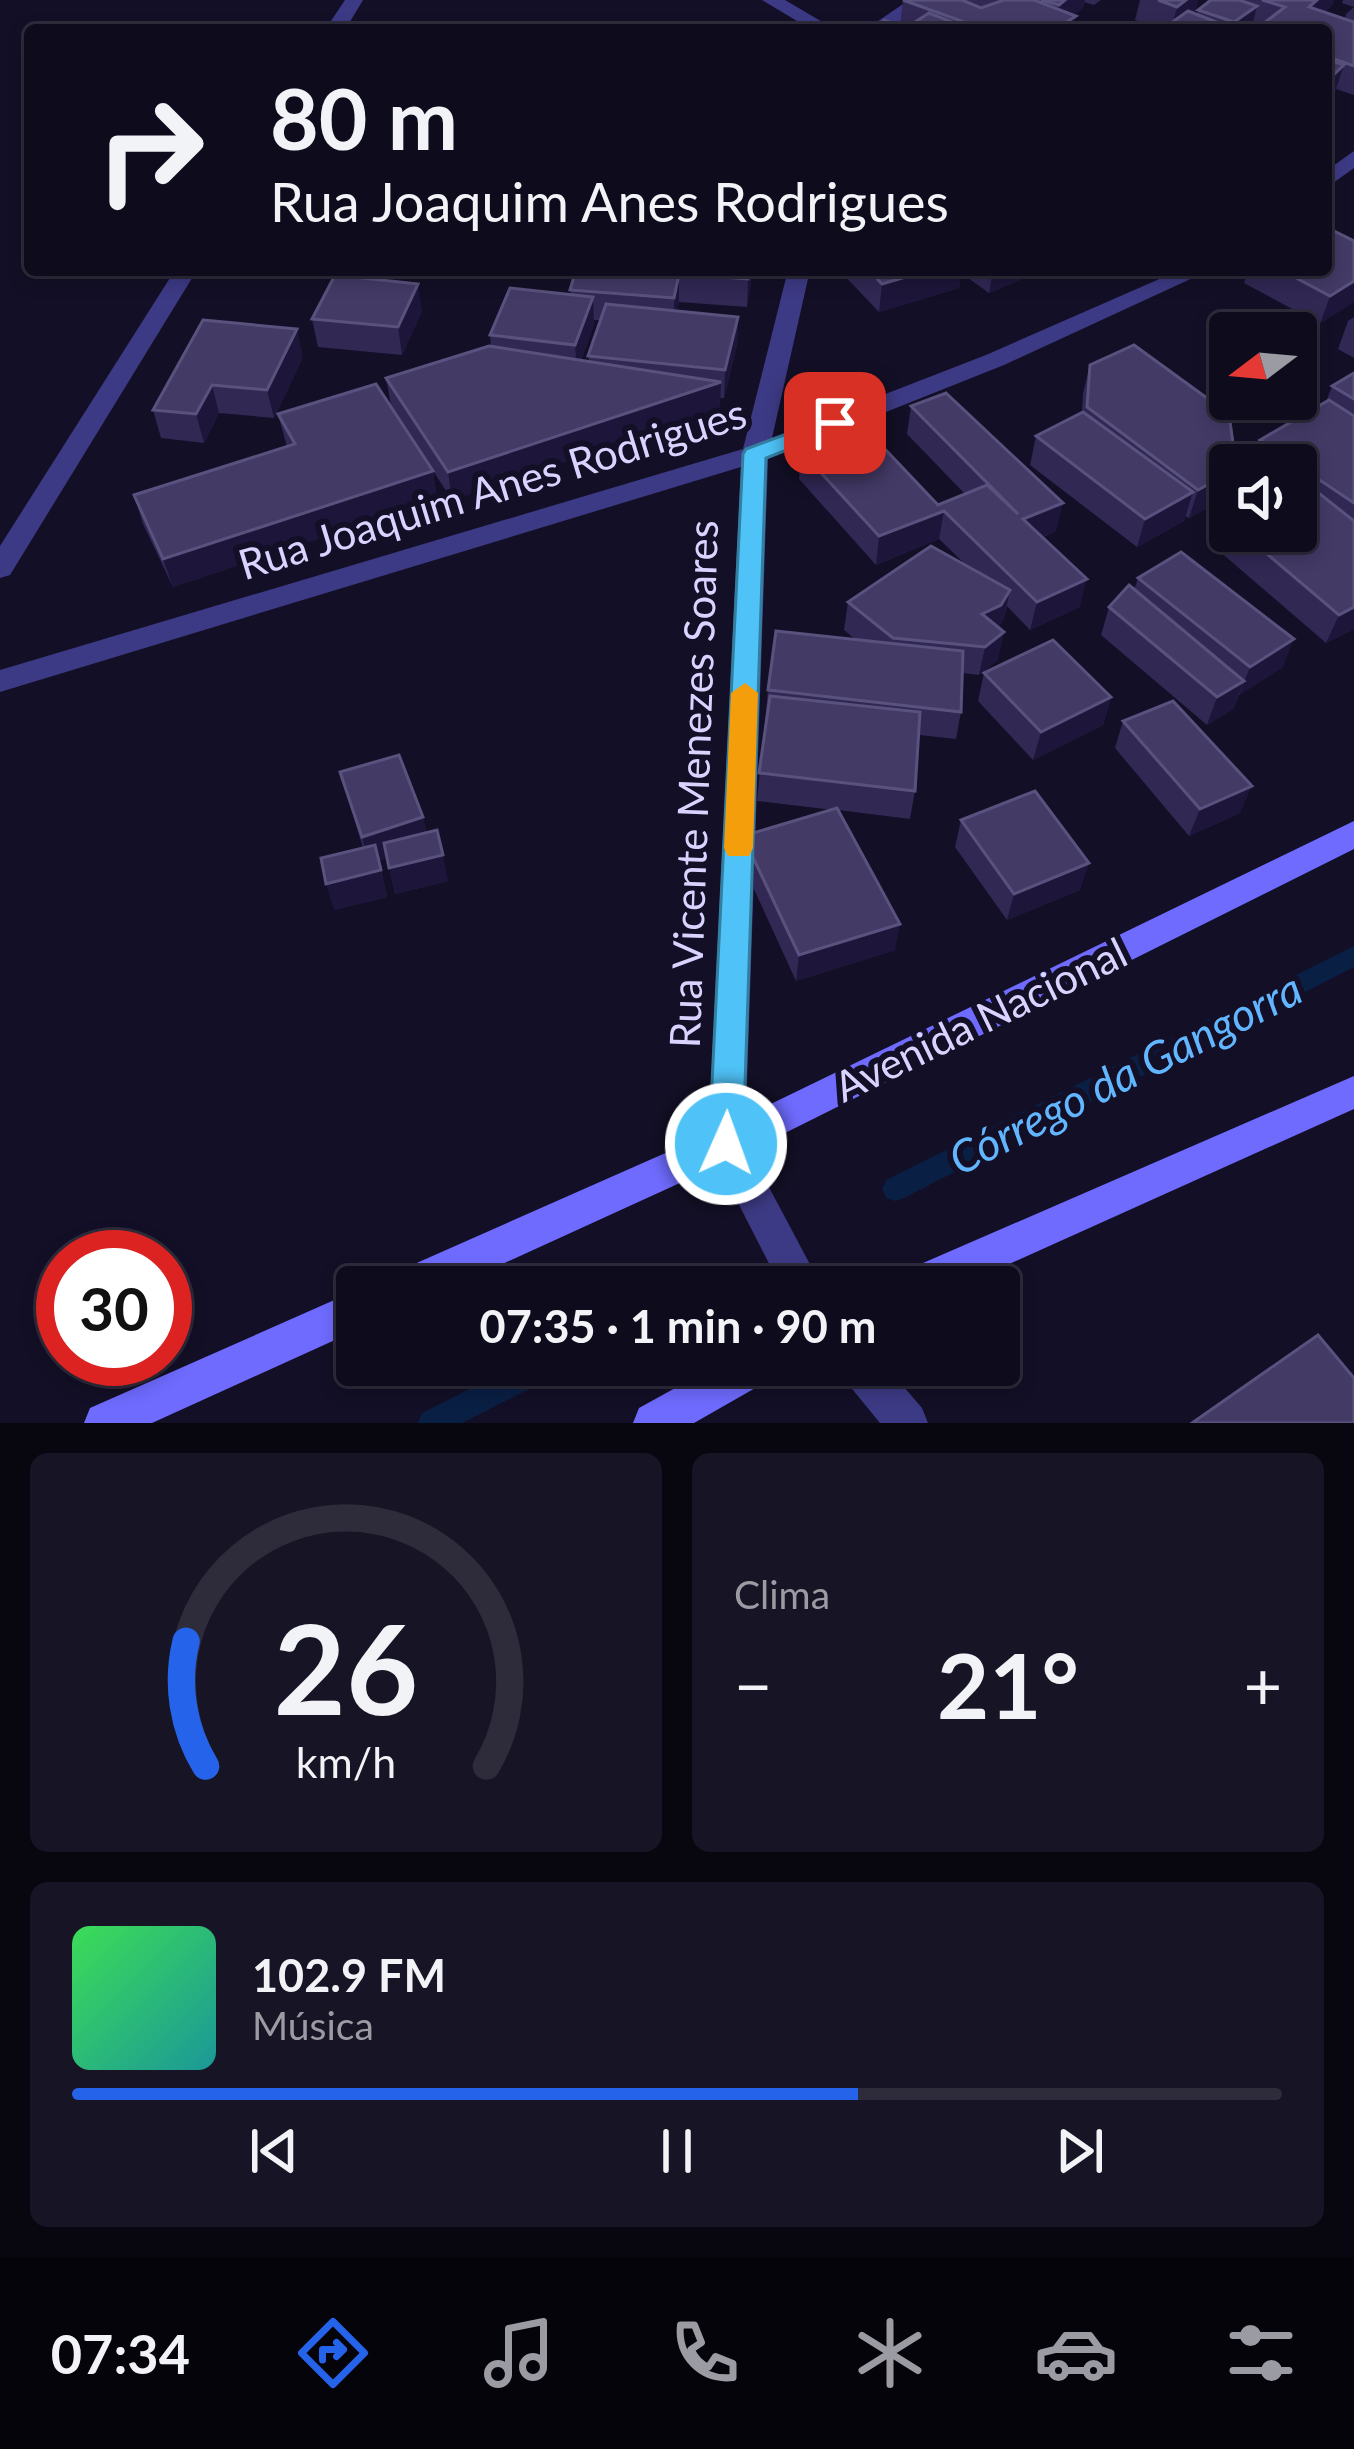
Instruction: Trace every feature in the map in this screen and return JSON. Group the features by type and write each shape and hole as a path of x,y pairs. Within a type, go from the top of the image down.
{"street":[{"path":"771,0 815,24"},
{"path":"884,24 922,0"},
{"path":"0,568 182,276"},
{"name":"Rua Vicente Menezes Soares","path":"790,1266 726,1144 755,454 798,276"},
{"name":"Rua Joaquim Anes Rodrigues","path":"0,681 755,454 995,360 1185,276"},
{"name":"Avenida Nacional","path":"455,1266 726,1144 1354,834"},
{"path":"961,1266 1354,1092"},
{"path":"105,1423 336,1319"},
{"path":"654,1423 720,1386"},
{"path":"876,1386 907,1423"}],"building":[{"path":"903,0 962,0 981,8 1004,0 1034,0 1076,16 1063,24 969,24"},
{"path":"1158,0 1186,0 1177,7"},
{"path":"1211,0 1239,0 1257,6 1234,22 1198,10"},
{"path":"1262,0 1317,0 1309,7 1354,22 1354,66 1332,58 1332,24 1263,24 1285,7"},
{"path":"1188,11 1221,24 1170,24"},
{"path":"929,13 957,24 912,24"},
{"path":"1332,61 1344,65 1332,76"},
{"path":"1332,230 1354,241 1354,281 1330,296 1292,276 1332,276"},
{"path":"334,276 418,284 398,327 312,319"},
{"path":"574,276 679,276 674,298 570,290"},
{"path":"875,276 909,276 882,284"},
{"path":"510,288 593,297 575,345 490,335"},
{"path":"606,304 738,317 725,370 588,356"},
{"path":"203,320 297,329 267,390 212,385 196,414 153,410"},
{"path":"1134,345 1209,399 1209,420 1230,420 1233,444 1209,444 1209,484 1198,490 1087,407 1090,365"},
{"path":"489,346 721,382 448,472 386,378"},
{"path":"1354,373 1354,399 1332,386"},
{"path":"376,384 433,471 163,559 134,495 295,444 278,414"},
{"path":"946,393 1063,503 1023,519 1087,579 1037,602 944,511 879,536 801,451 864,427 938,505 987,485 1018,514 911,406"},
{"path":"1329,400 1354,416 1354,503 1317,478 1317,444 1260,440 1294,420 1317,420 1317,407"},
{"path":"1083,412 1193,492 1145,519 1036,436"},
{"path":"1317,492 1354,521 1354,607 1339,615 1265,552 1317,552"},
{"path":"931,546 1010,590 1001,605 982,614 1004,632 985,647 893,638 848,602"},
{"path":"1181,552 1294,639 1250,667 1138,578"},
{"path":"1129,585 1244,681 1217,697 1109,607"},
{"path":"776,631 963,651 961,712 768,690"},
{"path":"1053,640 1111,697 1041,732 984,673"},
{"path":"770,696 920,712 915,791 759,773"},
{"path":"1173,701 1252,786 1200,809 1123,721"},
{"path":"399,755 423,817 362,837 340,772"},
{"path":"1035,791 1089,863 1014,894 961,820"},
{"path":"837,808 900,924 799,955 743,836"},
{"path":"437,830 443,855 389,868 384,843"},
{"path":"375,845 381,870 326,884 321,858"},
{"path":"1318,1335 1354,1378 1354,1423 1192,1423"}],"waterway":[{"name":"Córrego da Gangorra","path":"895,1189 1354,956"},
{"name":"Córrego da Gangorra","path":"432,1423 505,1386"}],"slow traffic":[{"path":"738,848 745,693"}],"route":[{"path":"726,1144 755,454 835,423"}]}
